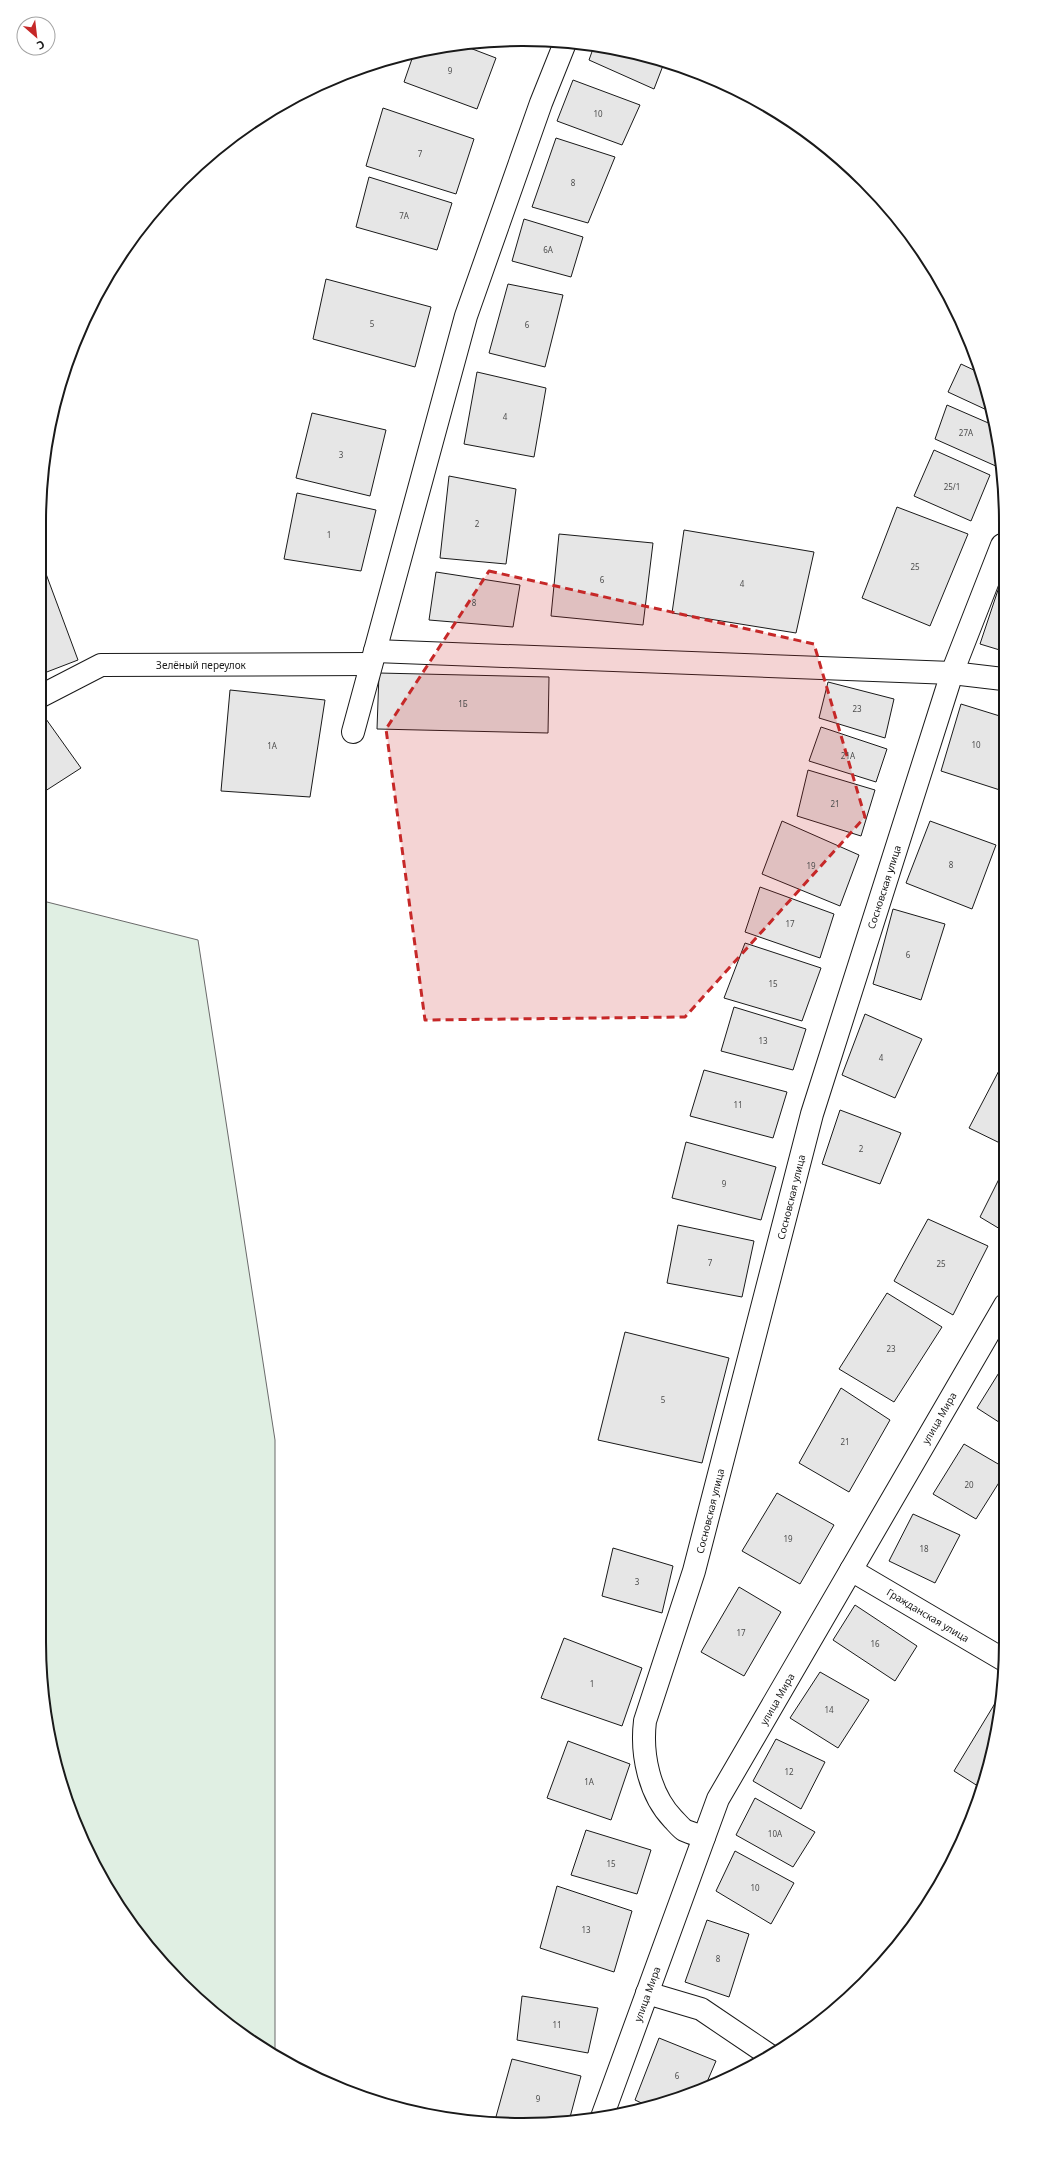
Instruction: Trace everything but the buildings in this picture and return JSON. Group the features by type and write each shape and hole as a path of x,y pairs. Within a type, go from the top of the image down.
{"street":[{"path":"353,732 466,316 541,103 563,48"},
{"name":"Сосновская улица","path":"704,1837 683,1829 665,1811 656,1794 649,1773 645,1751 645,1721 694,1571 812,1114 952,673 999,553"},
{"name":"Зелёный переулок","path":"46,693 101,665 373,658 952,673 999,678"},
{"name":"улица Мира","path":"604,2111 718,1800 999,1315"},
{"name":"Гражданская улица","path":"851,1570 999,1657"},
{"path":"647,1993 701,2009 764,2052"}],"highlighted area":[{"path":"489,571 814,644 865,817 685,1017 425,1020 386,729"}],"green space":[{"path":"46,902 198,940 275,1440 275,2048 232,2020 208,2000 164,1956 144,1932 110,1880 82,1824 62,1765 55,1734 50,1704 46,1642"}]}
